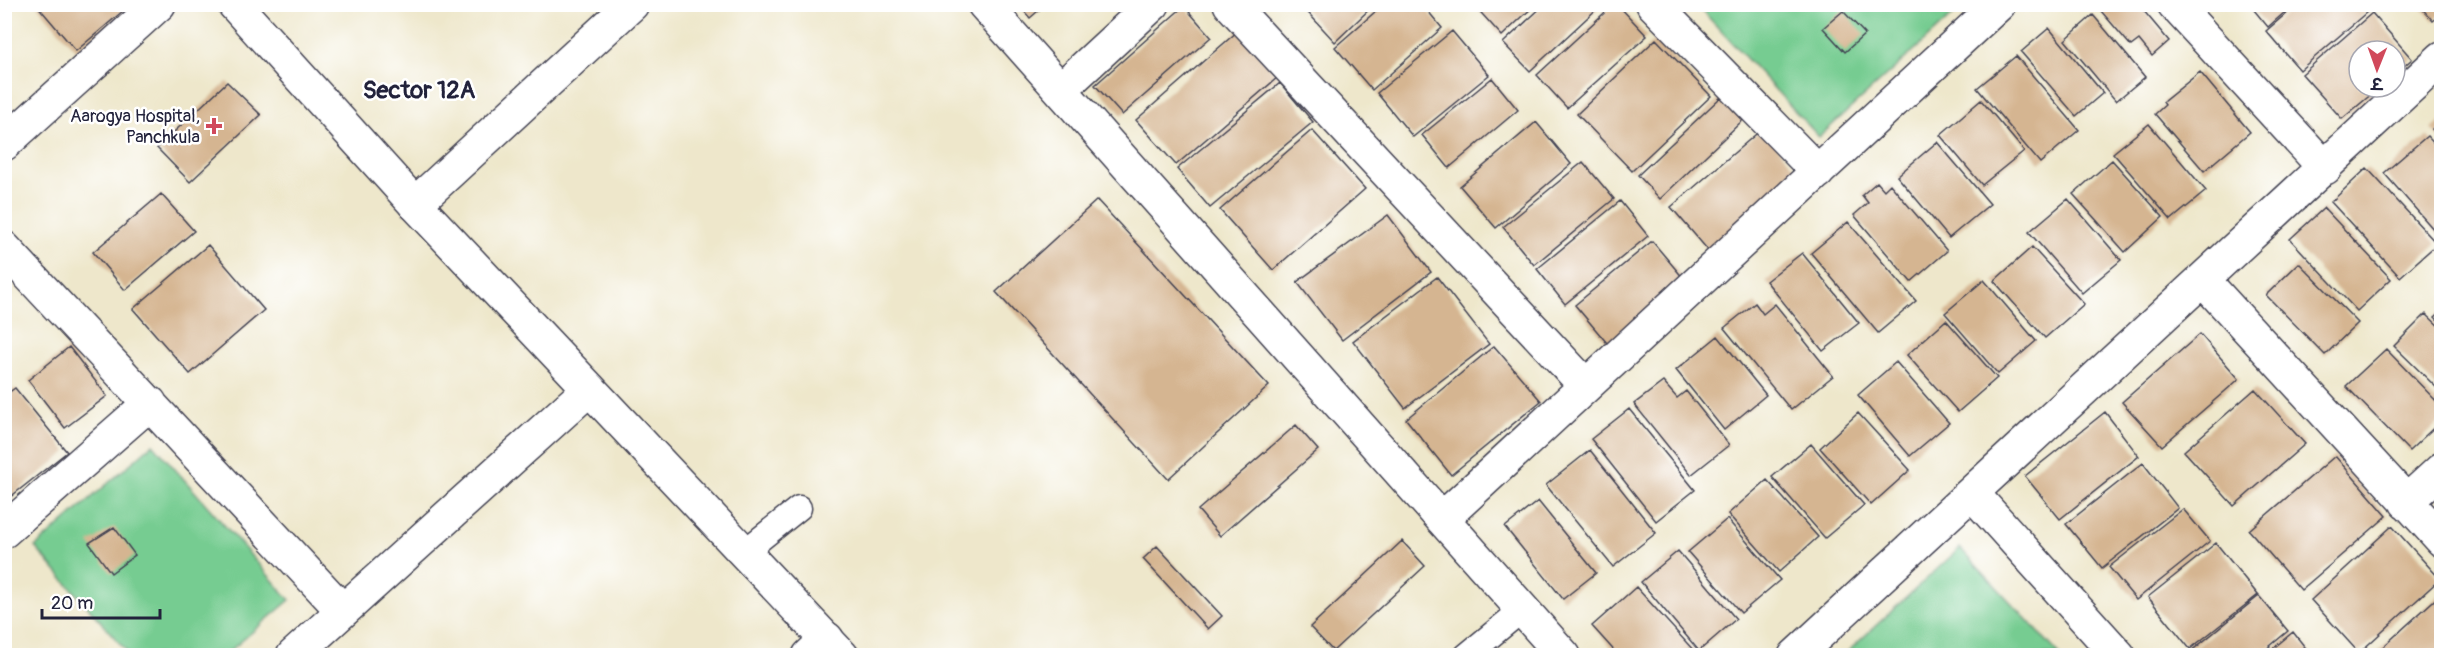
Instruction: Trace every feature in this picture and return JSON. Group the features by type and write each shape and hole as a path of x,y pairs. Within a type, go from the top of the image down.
{"street":[{"path":"4,144 159,4"},
{"path":"234,4 415,204 744,552 826,650"},
{"path":"415,204 632,4"},
{"path":"984,4 1564,656"},
{"path":"1061,89 1153,4"},
{"path":"1230,4 1586,386"},
{"path":"1653,4 1818,172"},
{"path":"1442,519 1999,4"},
{"path":"2174,4 2325,168"},
{"path":"1795,656 2442,58"},
{"path":"4,248 343,611"},
{"path":"2203,280 2442,540"},
{"path":"293,656 589,389"},
{"path":"4,531 150,403"},
{"path":"2406,502 2442,469"},
{"path":"1972,493 2119,656"}],"lane":[{"path":"744,552 799,508"},
{"path":"1466,656 1523,609"}],"green space":[{"path":"1697,5 1964,5 1819,137"},
{"path":"153,444 290,600 225,655 130,655 35,547"},
{"path":"1960,548 2060,655 1844,655"}],"building":[{"path":"36,4 131,4 76,51"},
{"path":"1018,4 1046,4 1030,18"},
{"path":"1300,4 1375,4 1335,42"},
{"path":"1384,4 1422,4 1442,28 1372,90 1335,47"},
{"path":"1473,4 1536,4 1502,36"},
{"path":"1545,4 1602,4 1530,71 1503,43"},
{"path":"1614,4 1617,4 1647,36 1567,108 1537,75"},
{"path":"2095,4 2138,4 2169,41 2152,56 2139,40 2131,46"},
{"path":"2249,4 2294,4 2268,27"},
{"path":"2297,4 2360,4 2367,12 2300,70 2266,31"},
{"path":"2419,5 2442,5 2442,14 2433,21"},
{"path":"1184,6 1211,37 1122,115 1095,85"},
{"path":"1843,11 1865,34 1845,52 1823,28"},
{"path":"2372,13 2395,39 2347,39 2347,99 2366,99 2342,119 2302,74"},
{"path":"2093,15 2145,77 2116,101 2065,40"},
{"path":"2049,28 2103,93 2076,116 2021,52"},
{"path":"1238,31 1278,77 1176,165 1136,120"},
{"path":"1452,31 1489,75 1413,137 1377,93"},
{"path":"1656,39 1711,96 1632,171 1577,114"},
{"path":"2407,53 2412,59 2407,63"},
{"path":"2016,56 2079,130 2040,163 1977,88"},
{"path":"2200,72 2250,132 2204,171 2155,114 2165,105 2163,102"},
{"path":"1492,78 1518,110 1449,168 1422,135"},
{"path":"227,82 261,115 190,182 157,148"},
{"path":"1280,83 1313,122 1210,208 1177,169"},
{"path":"1721,97 1743,120 1660,199 1638,175"},
{"path":"1981,100 2024,151 1982,185 1940,135"},
{"path":"2442,121 2442,141 2432,129"},
{"path":"1536,122 1571,164 1496,228 1460,186"},
{"path":"2149,124 2206,191 2171,220 2113,153"},
{"path":"1762,129 1804,178 1713,256 1671,207"},
{"path":"1312,130 1365,189 1273,270 1220,210"},
{"path":"2427,136 2442,152 2442,239 2384,173"},
{"path":"1937,142 1990,204 1949,238 1897,176"},
{"path":"2112,160 2163,217 2125,252 2073,194"},
{"path":"1583,162 1614,199 1534,265 1503,227"},
{"path":"2367,168 2437,244 2400,277 2331,202"},
{"path":"1877,182 1884,190 1890,184 1947,251 1911,282 1854,215 1868,203 1862,195"},
{"path":"161,194 194,231 125,290 93,252"},
{"path":"2068,199 2121,260 2082,293 2029,232"},
{"path":"1097,200 1269,386 1168,479 996,292"},
{"path":"1620,201 1648,236 1565,304 1537,269"},
{"path":"2324,208 2391,279 2357,311 2290,239"},
{"path":"1388,215 1431,272 1342,340 1297,282"},
{"path":"1848,222 1916,301 1878,333 1811,253"},
{"path":"1652,241 1689,285 1612,349 1575,305"},
{"path":"208,245 264,310 190,374 133,309"},
{"path":"2032,247 2084,304 2045,338 1994,281"},
{"path":"1802,253 1859,323 1823,351 1766,281"},
{"path":"2299,263 2358,323 2325,355 2266,295"},
{"path":"1437,277 1489,344 1405,408 1353,341"},
{"path":"1984,280 2036,341 1998,374 1945,313"},
{"path":"1755,303 1763,314 1775,304 1833,376 1791,410 1724,328"},
{"path":"2442,311 2442,324 2435,317"},
{"path":"2426,314 2442,329 2442,393 2394,346"},
{"path":"1946,320 1997,378 1958,412 1907,355"},
{"path":"2200,334 2239,379 2162,446 2122,402"},
{"path":"1718,336 1766,395 1724,430 1676,370"},
{"path":"1494,346 1541,401 1451,475 1406,419"},
{"path":"69,347 107,396 65,428 28,380"},
{"path":"2386,349 2442,407 2442,420 2409,451 2346,386"},
{"path":"1896,362 1949,423 1910,456 1858,395"},
{"path":"1663,382 1677,398 1686,391 1729,445 1691,475 1634,404"},
{"path":"15,388 67,452 9,498 4,493 4,396"},
{"path":"2255,389 2305,444 2234,506 2184,451"},
{"path":"1629,409 1695,490 1656,521 1591,439"},
{"path":"2105,412 2139,456 2060,519 2025,476"},
{"path":"1858,413 1910,470 1871,505 1820,448"},
{"path":"1296,425 1318,450 1220,536 1198,510"},
{"path":"1811,444 1864,505 1825,538 1772,477"},
{"path":"1590,450 1656,533 1613,567 1546,485"},
{"path":"2335,456 2387,516 2301,590 2249,530"},
{"path":"2143,463 2178,508 2102,568 2066,524"},
{"path":"1767,480 1818,537 1779,572 1728,514"},
{"path":"1538,501 1596,573 1563,599 1505,527"},
{"path":"2183,509 2210,541 2136,600 2109,567"},
{"path":"1727,519 1780,580 1741,613 1688,552"},
{"path":"2392,526 2440,579 2359,653 2311,600"},
{"path":"114,527 135,555 111,573 89,543"},
{"path":"1402,541 1425,566 1333,651 1310,627"},
{"path":"2216,543 2258,595 2190,649 2148,597"},
{"path":"1157,546 1222,616 1208,629 1143,559"},
{"path":"1678,551 1736,619 1699,651 1641,582"},
{"path":"1636,587 1696,653 1694,656 1619,656 1592,626"},
{"path":"2442,593 2442,656 2373,656"},
{"path":"2259,596 2288,631 2258,656 2191,656 2189,653"},
{"path":"2293,632 2312,656 2264,656"}],"place":[{"name":"Aarogya Hospital, Panchkula","path":"214,126"}],"district":[{"name":"Sector 12A","path":"419,90"}]}
